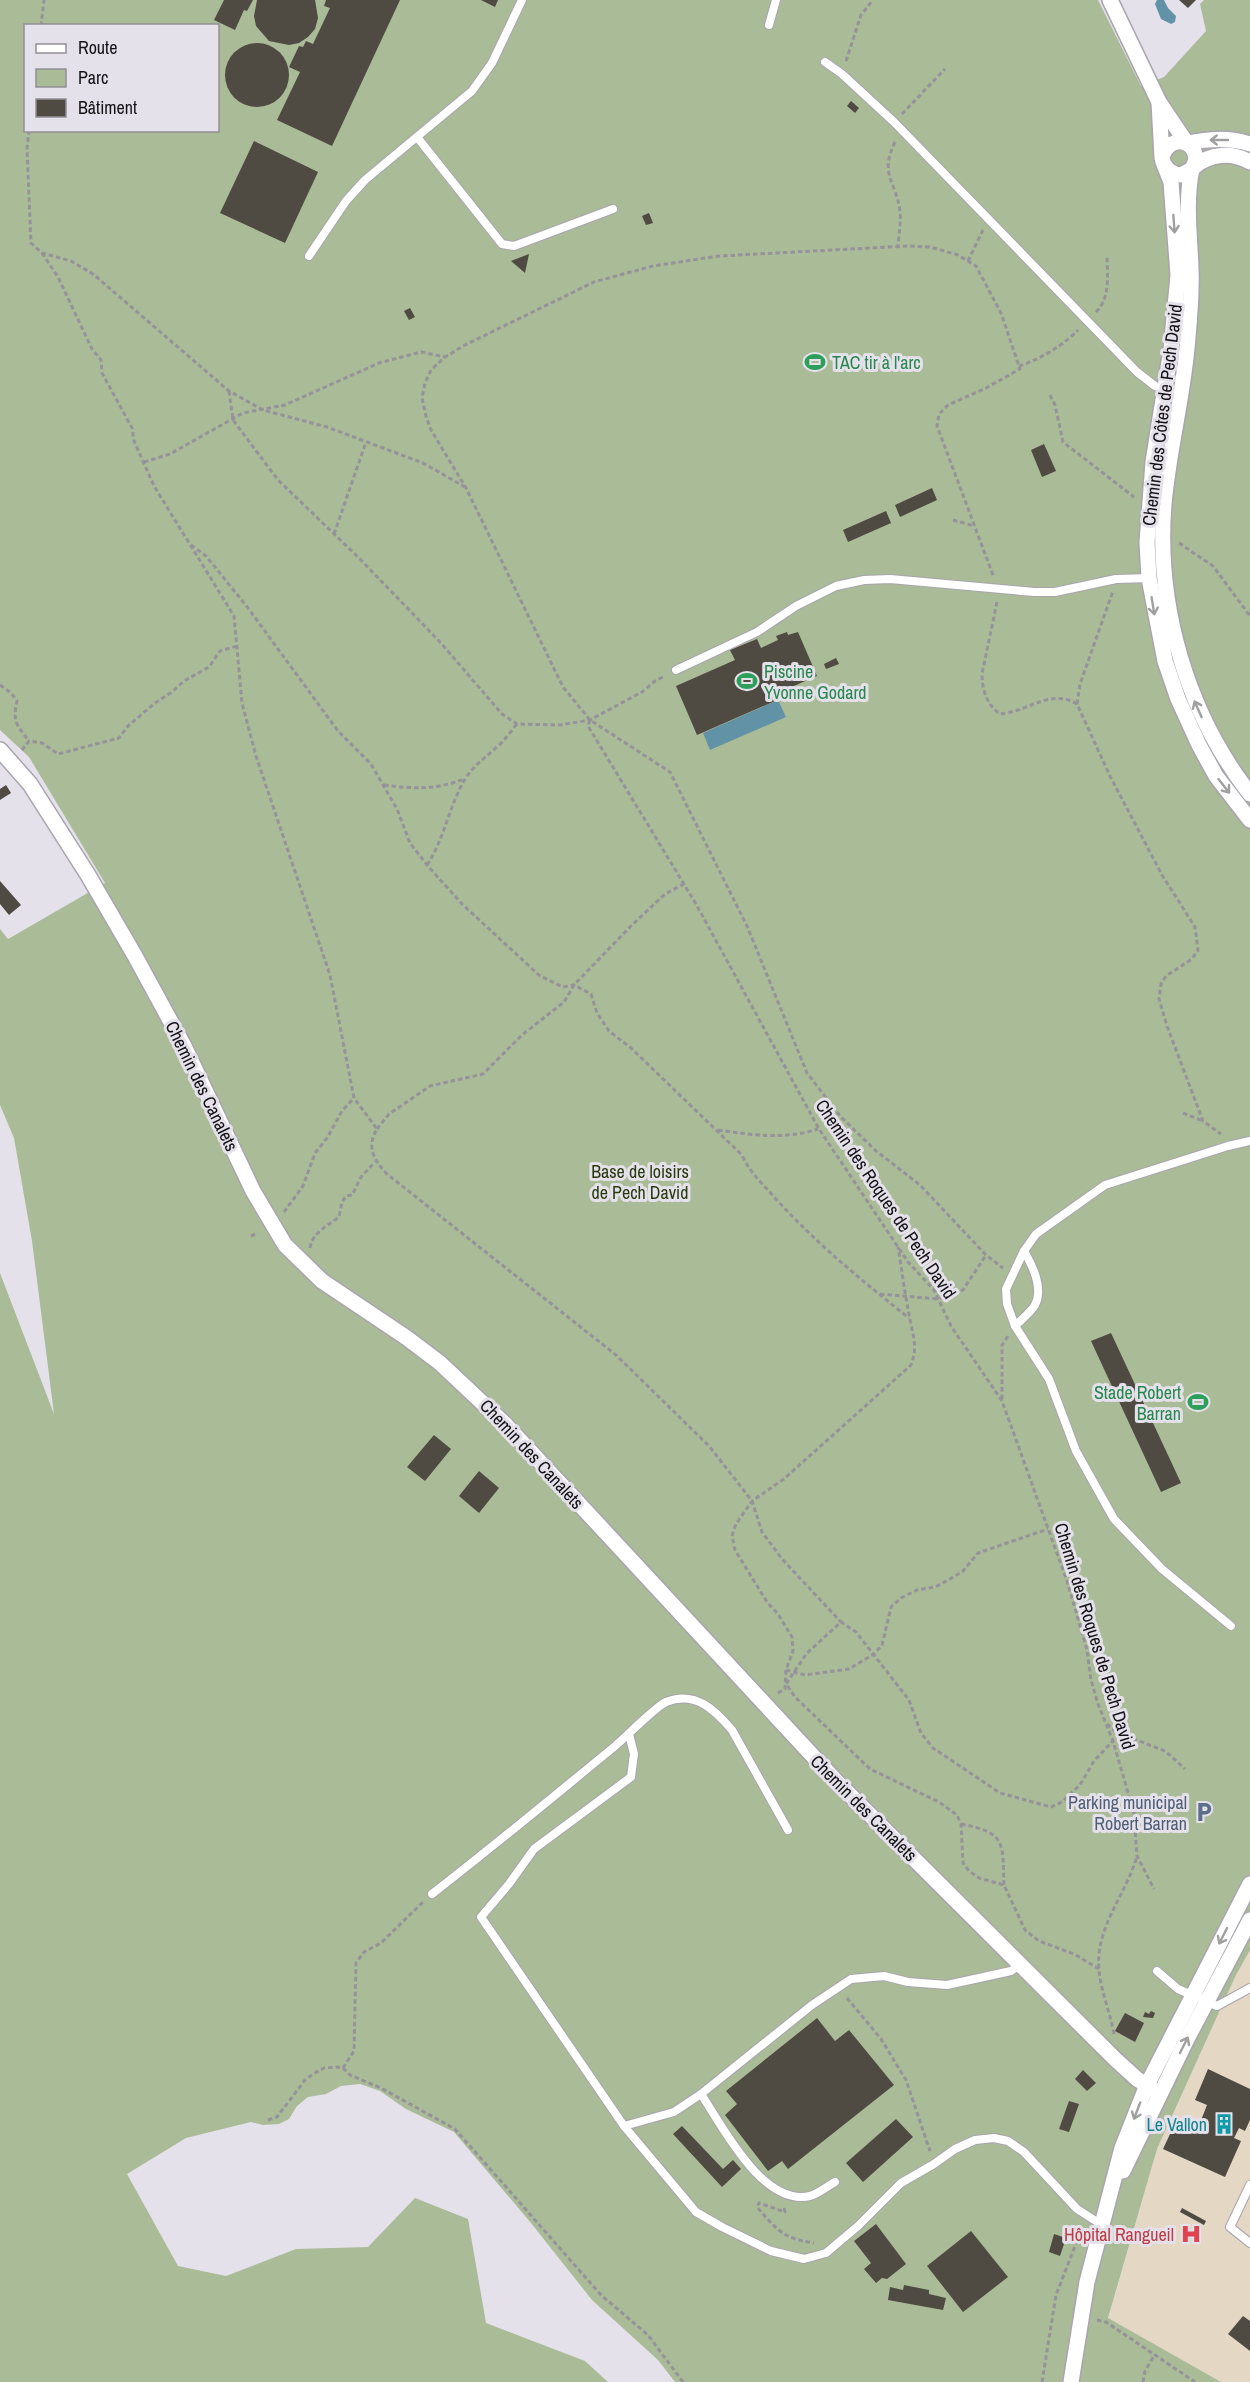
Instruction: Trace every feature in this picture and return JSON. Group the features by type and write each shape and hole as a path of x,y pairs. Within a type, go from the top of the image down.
{"street":[{"name":"Chemin des Côtes de Pech David","path":"1110,0 1159,102 1186,142"},
{"name":"Chemin des Côtes de Pech David","path":"1159,102 1164,160 1171,182 1178,275 1171,350 1153,462 1149,503 1149,578 1165,661 1178,699 1216,776 1250,820"},
{"path":"1250,144 1217,139 1171,143 1166,147 1164,160 1169,172 1181,175 1202,160 1215,155 1233,156 1250,162"},
{"path":"1186,142 1196,153 1193,168"},
{"name":"Chemin des Côtes de Pech David","path":"1193,168 1188,213 1190,309 1181,395 1164,504 1162,543 1165,577 1176,645 1187,683 1209,732 1232,771 1250,794"},
{"name":"Chemin des Canalets","path":"4,754 30,784 135,956 184,1046 271,1225 298,1261 322,1281 415,1344 474,1393 837,1782 1115,2059 1154,2089"},
{"path":"1071,2382 1081,2316 1112,2192 1193,1995 1250,1884"},
{"path":"1154,2089 1207,2002 1250,1920"}],"lane":[{"path":"309,256 346,201 365,180 472,91 484,77 522,0"},
{"path":"769,25 776,0"},
{"path":"825,62 842,74 894,122 1137,372 1164,391 1181,395"},
{"path":"417,136 502,244 514,246 613,209"},
{"path":"676,670 757,632 795,606 836,586 864,580 890,579 1054,592 1116,579 1165,577"},
{"path":"1231,1626 1162,1569 1114,1519 1076,1451 1049,1379 1015,1326 1007,1304 1006,1289 1024,1251 1036,1234 1105,1185 1250,1141"},
{"path":"1015,1326 1035,1305 1038,1290 1032,1265 1024,1251"},
{"path":"432,1894 666,1702 688,1698 704,1702 732,1730 788,1830"},
{"path":"629,1734 634,1754 631,1777 534,1849 481,1917 624,2126 696,2212 722,2228 771,2251 804,2259 826,2253 858,2226 901,2183 955,2149 975,2140 994,2138 1008,2141 1024,2152 1086,2217 1102,2225"},
{"path":"624,2126 674,2112 701,2094 812,2005 851,1979 884,1976 908,1982 947,1985 1011,1971 1021,1964"},
{"path":"1157,1971 1178,1989 1217,2006 1250,1988"},
{"path":"701,2094 755,2174 782,2194 811,2196 835,2182"},
{"path":"1250,2185 1230,2227 1250,2243"}],"path":[{"path":"41,24 44,0"},
{"path":"842,74 861,15 873,0"},
{"path":"894,122 945,69"},
{"path":"898,246 900,212 887,171 889,154 901,129"},
{"path":"29,132 27,149 31,243 42,253 58,276 92,349 101,360 102,374 132,428 134,441 154,486 234,616 238,675 245,717 262,778 330,975 354,1098 377,1129"},
{"path":"969,261 988,221"},
{"path":"1013,1274 986,1256 920,1185 875,1150 841,1117 807,1073 747,926 670,772 590,720 563,687 466,488 431,430 422,398 431,370 445,357 463,346 594,282 653,266 719,256 898,246 930,247 958,255 976,266 1001,313 1020,369 948,405 939,414 937,426 997,588 997,601 982,674 982,686 991,707 1000,714 1012,713 1058,696 1077,704"},
{"path":"42,253 71,261 93,274 229,392 263,410 327,428 423,464 466,488"},
{"path":"1019,366 1065,343 1103,305 1108,286 1107,255"},
{"path":"144,462 170,454 187,442 243,413 285,405 380,363 421,352 445,357"},
{"path":"229,392 233,420 278,480 440,642 502,714 517,724 560,725 590,720 642,693 655,681 676,670"},
{"path":"1050,395 1055,405 1063,442 1133,497 1149,503"},
{"path":"334,534 366,442"},
{"path":"953,520 974,526"},
{"path":"190,544 206,556 248,608 338,731 371,764 397,809 410,843 462,904 540,976 563,987 574,985 591,994 597,1013 609,1031 630,1048 742,1155 749,1170 793,1219 878,1294 909,1318"},
{"path":"1181,544 1213,566 1250,616"},
{"path":"1116,579 1080,684 1077,704 1110,776 1162,875 1195,927 1198,950 1192,959 1166,976 1161,984 1159,999 1203,1121"},
{"path":"0,685 17,701 15,723 29,741 42,743 58,754 119,738 140,715 172,693 184,681 209,667 220,651 237,646"},
{"name":"Chemin des Roques de Pech David","path":"590,720 588,726 684,884 819,1129 908,1262 934,1290 951,1326 1002,1401 1067,1581 1087,1650 1091,1680 1113,1741 1134,1813 1137,1856 1154,1889"},
{"path":"427,865 436,852 443,825 465,779 476,764 499,745 517,724"},
{"path":"4,754 22,750 29,741"},
{"path":"384,785 417,789 446,786 465,779"},
{"path":"684,884 665,894 574,985 564,1002 522,1035 483,1074 439,1082 388,1114 377,1129 370,1147 375,1162 387,1174 616,1355 709,1446 752,1501 762,1532 782,1559 841,1622 856,1632 909,1700 921,1733 933,1748 1000,1793 1051,1807 1062,1802 1080,1785 1094,1761 1113,1741"},
{"path":"271,1225 290,1206 308,1176 315,1153 327,1138 342,1111 354,1098"},
{"path":"1182,1113 1203,1121 1224,1137 1228,1146"},
{"path":"716,1130 754,1136 784,1137 819,1129"},
{"path":"298,1261 310,1248 311,1240 316,1233 339,1217 342,1202 346,1196 352,1195 361,1177 375,1162"},
{"path":"898,1246 908,1298 909,1318 916,1347 911,1365 784,1479 752,1501 736,1524 732,1536 735,1550 792,1637 793,1651 786,1670 786,1684 795,1697 870,1769 939,1802 957,1815 961,1824 963,1863 979,1878 1004,1885"},
{"path":"878,1294 938,1299 963,1290 986,1256"},
{"path":"1002,1401 1002,1345 1015,1326"},
{"path":"786,1670 805,1675 849,1669 874,1654 882,1645 891,1607 901,1598 918,1590 935,1587 950,1579 963,1571 978,1552 1048,1529"},
{"path":"763,1704 785,1689 807,1653 841,1622"},
{"path":"1105,1723 1116,1732 1165,1751 1185,1769"},
{"path":"961,1824 980,1827 992,1833 1000,1842 1004,1885 1026,1930 1039,1941 1074,1954 1099,1970"},
{"path":"1114,2041 1099,1970 1102,1936 1134,1869 1137,1856"},
{"path":"343,2068 354,2051 352,2034 356,1963 364,1952 381,1943 432,1894"},
{"path":"838,1987 881,2039 906,2080 921,2118 934,2164"},
{"path":"268,2120 277,2117 305,2080 319,2070 331,2067 343,2068 350,2075 381,2088 455,2129 601,2295 648,2335 683,2382"},
{"path":"782,2194 785,2212 759,2203 757,2207 777,2230 792,2240 837,2244"},
{"path":"1042,2382 1056,2295 1086,2217"},
{"path":"1081,2316 1106,2322 1195,2382"},
{"path":"1143,2382 1145,2371 1156,2354"}],"shaded area":[{"name":"Hôpital Rangueil","path":"1250,1950 1250,2382 1221,2382 1108,2319 1157,2149 1235,1977"}],"green space":[{"name":"Base de loisirs de Pech David","path":"0,0 1098,0 1141,86 1164,77 1206,31 1200,4 1204,0 1250,0 1250,1950 1235,1977 1157,2149 1108,2318 1221,2382 675,2382 658,2360 592,2300 454,2132 406,2109 380,2091 360,2084 341,2086 326,2094 308,2097 297,2106 289,2119 279,2124 263,2125 251,2122 186,2138 127,2174 178,2266 226,2276 296,2249 368,2247 415,2198 468,2219 486,2323 585,2361 608,2382 0,2382 0,1273 54,1414 32,1241 14,1138 0,1105 0,929 8,939 105,883 29,757 0,730"}],"water":[{"path":"1157,0 1164,0 1176,16 1175,22 1171,24 1161,19 1155,4"},
{"path":"778,700 786,717 710,750 703,733"}],"building":[{"path":"224,0 253,0 247,11 244,10 235,30 214,20"},
{"path":"257,0 315,0 318,18 315,29 299,43 289,45 269,41 256,26 254,16"},
{"path":"326,0 400,0 332,146 277,120 300,72 289,67 299,46 303,47 306,41 313,44 330,8 324,6"},
{"path":"481,0 498,0 495,7"},
{"path":"1179,0 1196,0 1188,8"},
{"path":"251,43 263,43 280,52 287,63 289,75 287,87 280,98 263,107 251,107 239,102 230,93 225,81 225,69 230,57 239,48"},
{"path":"851,101 859,108 855,113 847,106"},
{"path":"254,141 318,172 285,243 220,213"},
{"path":"649,213 653,223 646,225 642,216"},
{"path":"529,254 525,273 511,261"},
{"path":"410,308 415,317 409,320 404,311"},
{"path":"1044,444 1056,471 1042,477 1031,450"},
{"path":"932,488 937,500 900,517 895,505"},
{"path":"886,511 891,523 848,542 843,530"},
{"name":"Piscine Yvonne Godard","path":"787,632 788,635 798,632 817,676 780,692 782,698 697,735 676,686 735,660 730,650 757,639 761,648 778,640 776,636"},
{"path":"836,658 839,664 826,669 824,664"},
{"path":"6,785 11,793 0,800 0,789"},
{"path":"0,881 21,905 9,915 0,904"},
{"path":"1111,1333 1181,1483 1161,1492 1091,1341"},
{"path":"434,1435 451,1449 425,1481 407,1467"},
{"path":"479,1471 499,1488 479,1513 459,1496"},
{"path":"1151,2011 1155,2013 1153,2018 1143,2017 1145,2012 1149,2014"},
{"path":"1125,2013 1144,2023 1135,2042 1115,2031"},
{"path":"817,2018 835,2041 849,2030 894,2085 788,2169 782,2161 768,2171 725,2115 737,2104 726,2091"},
{"name":"Le Vallon","path":"1208,2069 1250,2089 1250,2120 1245,2131 1239,2128 1234,2138 1241,2141 1225,2177 1163,2149 1177,2119 1198,2128 1207,2105 1195,2100"},
{"path":"1083,2070 1096,2083 1087,2091 1075,2079"},
{"path":"1069,2101 1079,2104 1069,2132 1059,2129"},
{"path":"896,2119 913,2137 863,2182 846,2163"},
{"path":"682,2126 723,2169 733,2160 741,2169 722,2187 673,2134"},
{"path":"1182,2208 1206,2221 1204,2225 1180,2212"},
{"path":"876,2224 906,2264 887,2279 882,2278 876,2283 864,2269 871,2263 854,2241"},
{"path":"971,2231 1008,2277 963,2312 927,2266"},
{"path":"1054,2234 1066,2238 1060,2256 1049,2252"},
{"path":"904,2285 929,2290 929,2294 946,2298 943,2310 888,2300 890,2287 903,2290"},
{"path":"1243,2316 1250,2321 1250,2351 1228,2334"}],"place":[{"name":"TAC tir à l'arc","path":"815,362"},
{"name":"Piscine Yvonne Godard","path":"747,681"},
{"name":"Stade Robert Barran","path":"1198,1402"},
{"name":"Parking municipal Robert Barran","path":"1204,1812"},
{"name":"Le Vallon","path":"1224,2124"},
{"name":"Hôpital Rangueil","path":"1191,2234"}]}
